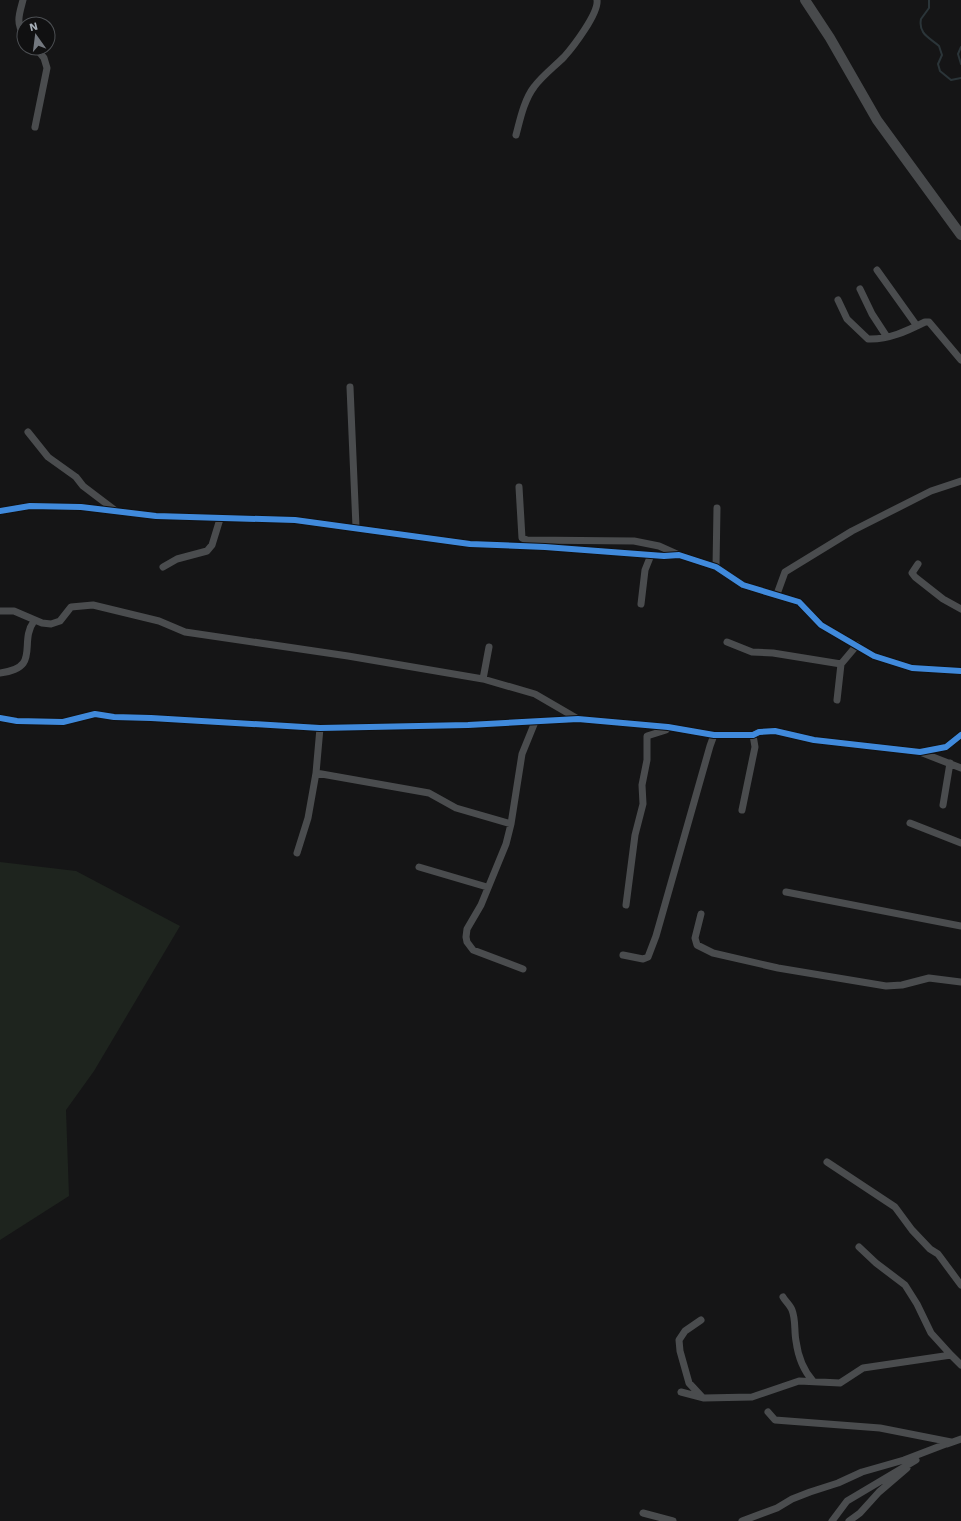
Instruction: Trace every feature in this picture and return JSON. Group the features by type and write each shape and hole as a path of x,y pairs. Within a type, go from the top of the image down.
{"main road":[{"path":"806,0 830,38 877,120 961,234"}],"street":[{"path":"19,16 23,0"},
{"path":"516,136 521,114 533,88 565,56 598,6 598,0"},
{"path":"35,127 47,68 42,56"},
{"path":"877,270 917,326"},
{"path":"860,289 872,314 887,337"},
{"path":"838,300 847,319 863,335 873,339 887,337 925,322 930,322 961,360"},
{"path":"350,387 356,527"},
{"path":"28,432 48,457 76,477 82,486 116,511"},
{"path":"777,594 785,572 852,532 931,491 961,481"},
{"path":"518,487 522,538 527,540 599,539 634,541 659,546 679,555 716,567 743,585 777,594 799,602 821,625 874,656 912,668 961,671"},
{"path":"0,511 30,506 81,507 156,516 295,520 356,527 470,544 545,547 652,555 679,555"},
{"path":"716,567 717,508"},
{"path":"163,567 177,559 207,551 212,545 220,519"},
{"path":"545,547 558,540"},
{"path":"641,604 645,570 652,555"},
{"path":"918,564 912,573 943,599 961,609"},
{"path":"0,611 14,611 34,621 51,624 60,621 71,606 93,605 159,622 185,632 348,656 483,679 535,694 578,719"},
{"path":"0,673 14,671 22,665 27,656 28,628 34,621"},
{"path":"727,642 752,652 773,653 841,664"},
{"path":"837,700 841,664 857,645"},
{"path":"483,679 488,647"},
{"path":"0,718 18,721 63,722 95,714 114,717 320,728 535,722 578,719 668,727 714,735 753,736 759,732 775,731 814,740 920,752 961,768"},
{"path":"523,969 472,950 467,942 467,928 480,905 506,844 511,824 522,754 535,722"},
{"path":"626,905 635,835 642,804 642,785 648,760 647,736 666,730 668,727"},
{"path":"297,853 309,812 316,774 320,728"},
{"path":"623,955 643,959 648,957 656,936 714,735"},
{"path":"920,752 946,747 961,735"},
{"path":"742,810 755,747 753,736"},
{"path":"943,805 950,763"},
{"path":"316,774 429,793 456,808 511,824"},
{"path":"910,823 961,843"},
{"path":"419,867 487,887"},
{"path":"786,892 961,926"},
{"path":"701,914 695,938 697,945 714,953 778,968 886,986 902,985 929,978 961,982"},
{"path":"827,1162 895,1207 912,1230 930,1249 938,1254 961,1285"},
{"path":"859,1247 876,1263 905,1285 917,1304 931,1333 961,1365"},
{"path":"782,1297 792,1309 796,1341 801,1360 805,1372 813,1381"},
{"path":"701,1320 686,1331 679,1340 680,1351 689,1383 702,1397"},
{"path":"680,1392 702,1397 722,1399 752,1397 799,1381 840,1383 863,1368 951,1355"},
{"path":"768,1412 775,1420 880,1428 951,1442"},
{"path":"742,1521 777,1508 792,1499 810,1492 838,1484 862,1472 904,1460 961,1438"},
{"path":"832,1521 848,1501 914,1461 933,1453 951,1442"},
{"path":"849,1521 860,1513 879,1492 914,1461"},
{"path":"642,1513 673,1521"}],"shaded area":[{"path":"0,862 76,871 180,926 94,1071 66,1110 69,1196 0,1240"}],"waterway":[{"path":"929,0 929,8 921,19 921,28 923,32 939,46 942,55 938,64 940,71 951,80 961,78"},
{"path":"961,47 958,54 961,64"}],"cycle path":[{"path":"0,511 30,506 81,507 156,516 295,520 470,544 545,547 664,556 679,555 716,567 743,585 799,602 821,625 874,656 912,668 961,671"},
{"path":"0,718 17,721 63,722 95,714 114,717 320,728 468,725 578,719 668,727 714,735 753,735 759,732 775,731 814,740 920,752 946,747 961,735"}]}
